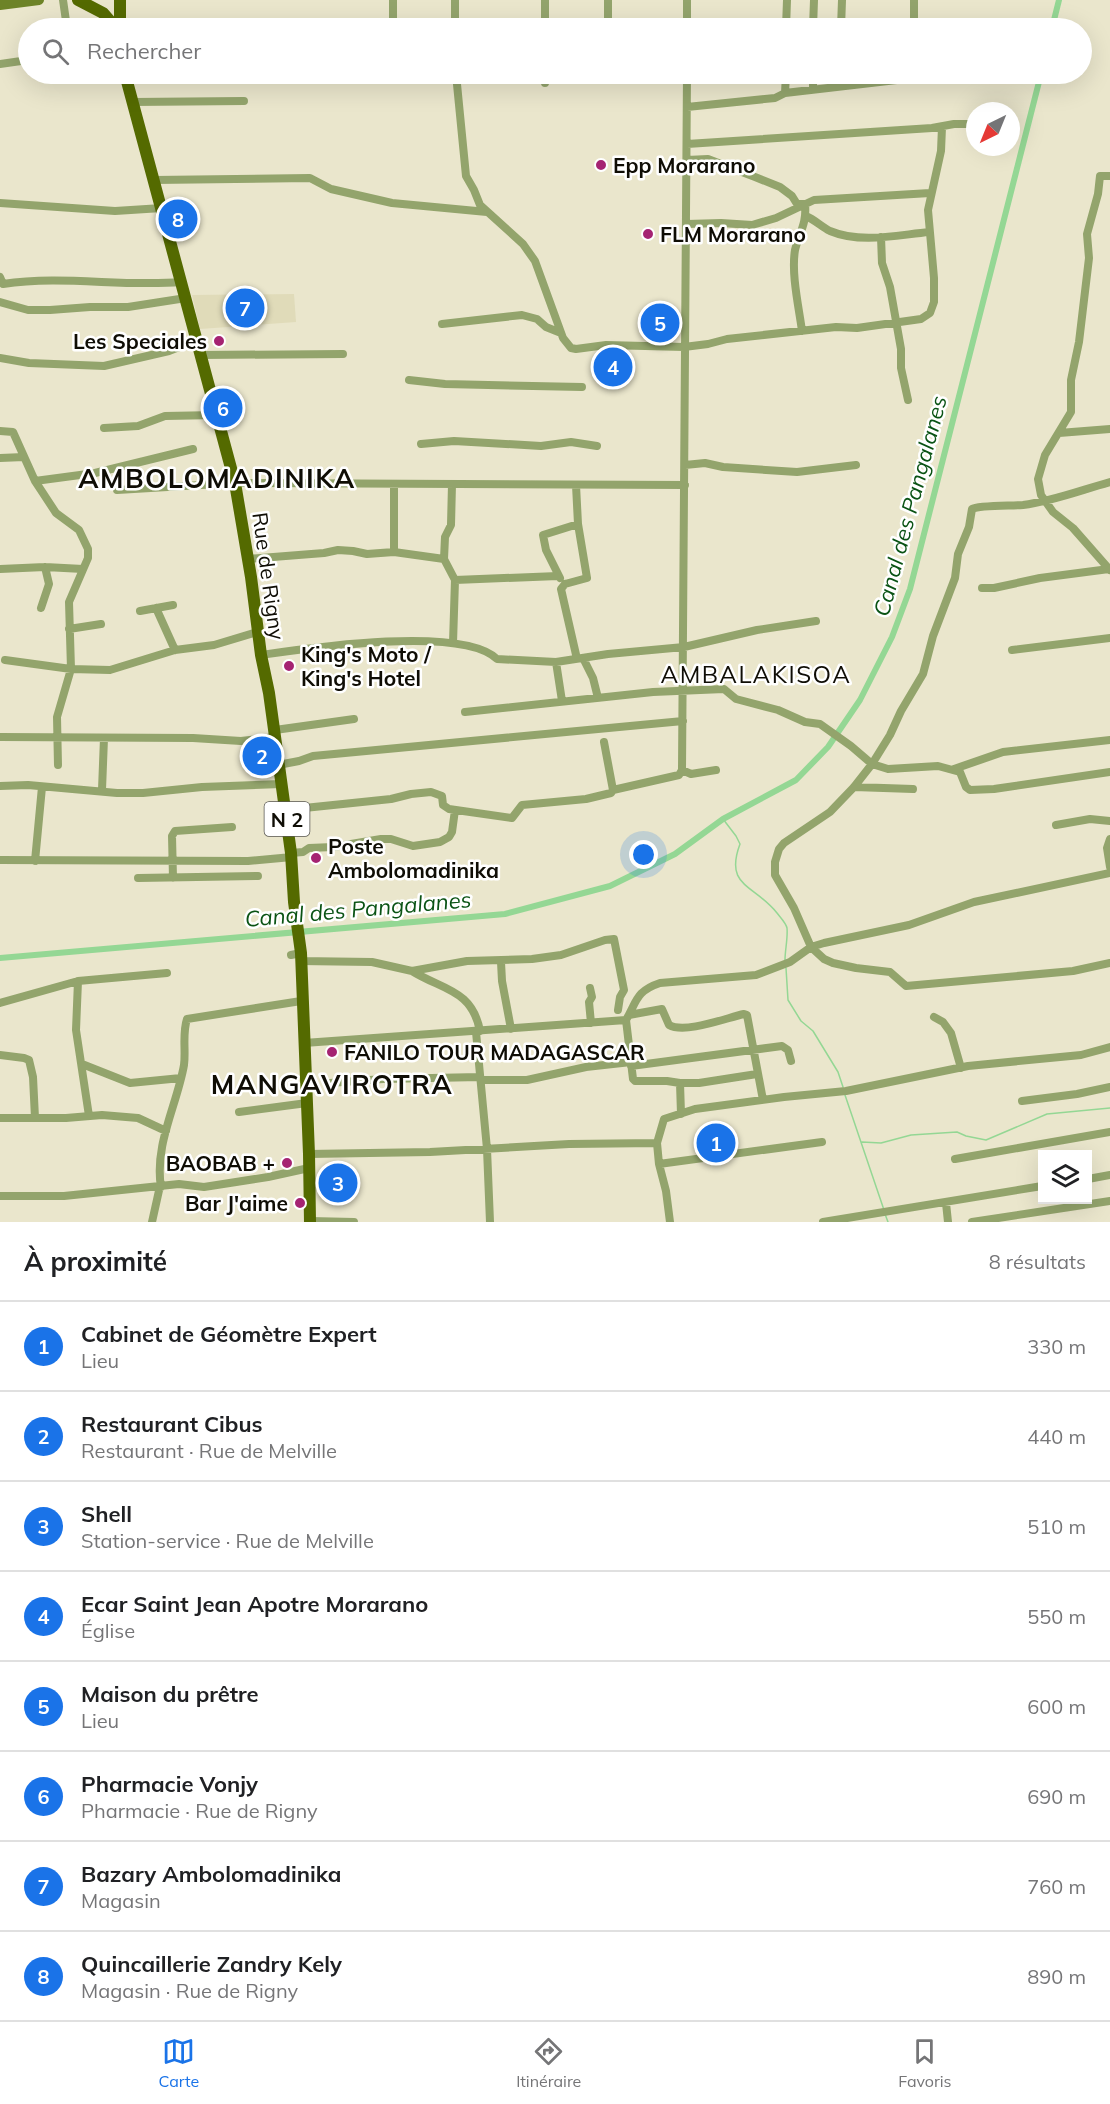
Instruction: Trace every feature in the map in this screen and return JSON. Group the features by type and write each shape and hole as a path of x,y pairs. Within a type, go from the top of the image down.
{"main road":[{"path":"0,4 39,0"},
{"path":"78,0 108,18"},
{"path":"119,18 120,0"},
{"name":"Rue de Rigny","path":"128,84 235,483 275,734"},
{"name":"N 2","path":"275,734 291,855 302,1001 310,1221"}],"street":[{"path":"63,0 66,18"},
{"path":"393,0 393,18"},
{"path":"455,0 455,18"},
{"path":"545,0 545,18"},
{"path":"608,0 608,18"},
{"path":"687,0 687,18"},
{"path":"786,0 786,18"},
{"path":"813,18 814,0"},
{"path":"841,18 842,0"},
{"path":"914,0 915,18"},
{"path":"0,64 18,61"},
{"path":"457,84 466,176 480,205 523,244 535,261 561,333 571,348 576,349 606,345 684,347 727,339 921,319 930,313 934,302 928,210 941,151 942,127"},
{"path":"285,810 391,799 431,792 442,796 445,808 512,818 522,805 586,799 611,793 613,790 679,775 682,771 687,84"},
{"path":"785,84 785,93"},
{"path":"813,84 813,89"},
{"path":"687,107 775,98 785,93 858,84"},
{"path":"132,102 244,101"},
{"path":"687,144 966,124"},
{"path":"687,160 708,159 780,187 792,196 797,204 805,204"},
{"path":"1110,177 1101,176 1088,234 1089,258 1079,342 1071,380 1071,412 1045,455 1038,479 1041,495 1053,512 1073,528 1110,569"},
{"path":"154,180 310,178 331,189 392,203 487,212"},
{"path":"687,224 752,225 776,218 814,200 930,193"},
{"path":"0,203 115,211 162,208"},
{"path":"802,331 795,280 795,251 806,216 805,204"},
{"path":"806,216 829,231 847,236 881,237 929,232"},
{"path":"881,237 882,263 890,287 897,323 901,368 908,400"},
{"path":"0,277 3,284 50,281 121,281 152,285 182,282"},
{"path":"0,302 28,310 50,310 128,307 186,298"},
{"path":"442,324 522,315 537,319 546,327 561,333"},
{"path":"0,358 29,363 104,366 169,351 197,340"},
{"path":"201,355 344,354"},
{"path":"409,380 445,384 582,387"},
{"path":"104,428 138,426 165,417 217,415"},
{"path":"1059,433 1110,429"},
{"path":"0,431 13,432 35,481 56,513 79,530 86,541 88,558 69,602 71,669 57,717 58,765"},
{"path":"422,444 454,441 541,446 571,442 597,446"},
{"path":"35,481 95,473 193,449"},
{"path":"0,458 24,457"},
{"path":"685,465 705,463 723,467 797,472 856,465"},
{"path":"1110,482 1045,501 972,509 969,527 958,554 955,578 933,636 923,674 890,735 854,787 830,812 784,843 779,849 775,862 775,875 794,908 812,947 824,959 856,968 890,972 906,986 1073,971 1110,963"},
{"path":"117,490 235,483 685,485"},
{"path":"394,483 394,552"},
{"path":"452,484 451,525 445,537 444,559 455,580 453,643"},
{"path":"576,485 578,524 587,578 565,584 561,589 580,658 593,678 598,698"},
{"path":"565,584 558,576 546,550 543,535 578,524"},
{"path":"248,559 338,550 367,554 394,552 444,559"},
{"path":"0,569 45,567 83,569"},
{"path":"42,608 49,584 45,567"},
{"path":"982,588 1110,569"},
{"path":"455,580 558,576"},
{"path":"140,611 173,605"},
{"path":"156,608 175,650"},
{"path":"261,655 358,643 417,641 453,643 490,653 496,660 556,662 608,654 684,647 757,630 816,621"},
{"path":"69,629 101,624"},
{"path":"5,660 71,669 110,669 175,650 214,645 257,632"},
{"path":"1012,650 1110,638"},
{"path":"556,662 561,701"},
{"path":"465,712 681,690 724,689 736,699 778,710 805,722 820,724 872,764 888,769 938,766 954,769 960,772 966,787 970,790 977,791 1110,772"},
{"path":"0,737 193,738 242,741 354,720"},
{"path":"278,765 313,756 683,721"},
{"path":"102,790 104,738"},
{"path":"954,769 1003,752 1110,740"},
{"path":"604,742 613,790"},
{"path":"682,771 691,774 716,771"},
{"path":"0,786 28,785 117,793 143,793 202,787 281,784"},
{"path":"35,861 42,787"},
{"path":"854,787 913,789"},
{"path":"0,860 248,861 291,855 309,848 333,848 381,839 391,839 413,846 440,842 449,837 452,832 455,810"},
{"path":"1056,825 1090,819 1110,822"},
{"path":"173,878 172,836 175,831 232,827"},
{"path":"1110,839 1107,848 1110,867"},
{"path":"757,1074 699,1083 636,1081 633,1079 627,1018 632,1004 647,987 660,983 756,975 787,964 812,947 909,925 974,902 1110,873"},
{"path":"138,878 258,876"},
{"path":"412,971 467,961 501,962 561,955 604,940 614,939 624,990 632,1004"},
{"path":"297,956 372,963 412,971 426,980 442,984 466,1002 477,1014 490,1222"},
{"path":"501,962 502,981 511,1029"},
{"path":"0,1003 78,981 167,973"},
{"path":"78,981 76,1030 89,1116"},
{"path":"590,988 591,1023"},
{"path":"618,1010 620,997 624,990"},
{"path":"152,1222 160,1186 158,1173 166,1131 181,1078 187,1019 302,1001"},
{"path":"304,1043 591,1023 627,1018 662,1009 669,1025 676,1028 699,1026 744,1014 748,1019 763,1100"},
{"path":"934,1017 943,1022 951,1033 961,1068"},
{"path":"330,1083 384,1079 527,1080 586,1067 785,1046 791,1061"},
{"path":"670,1222 657,1143 664,1119 695,1109 846,1091 997,1062 1081,1055 1110,1047"},
{"path":"0,1055 29,1060 33,1077 35,1118"},
{"path":"82,1064 130,1083 181,1078"},
{"path":"680,1083 681,1114"},
{"path":"1022,1101 1110,1087"},
{"path":"238,1112 307,1103"},
{"path":"0,1118 89,1116 138,1118 166,1131"},
{"path":"955,1159 1110,1132"},
{"path":"659,1164 822,1142"},
{"path":"309,1154 657,1143"},
{"path":"0,1196 64,1196 179,1184 204,1186 228,1184 309,1168"},
{"path":"1092,1178 1110,1175"},
{"path":"824,1222 1038,1187"},
{"path":"972,1222 1110,1201"},
{"path":"946,1203 948,1222"},
{"path":"310,1221 354,1222"}],"shaded area":[{"path":"294,294 296,322 200,329 192,295"}],"waterway":[{"name":"Canal des Pangalanes","path":"1054,18 1059,0"},
{"name":"Canal des Pangalanes","path":"0,958 505,914 610,886 675,854 723,819 796,780 828,747 860,700 892,637 910,589 1038,84"},
{"path":"723,819 740,844 736,858 739,877 744,884 768,903 787,928 785,960"},
{"path":"786,968 788,1000 801,1021 813,1031 838,1072 843,1087"},
{"path":"845,1095 884,1210"},
{"path":"862,1142 881,1143 911,1135 957,1132 986,1140 1047,1114 1110,1108"},
{"path":"885,1214 888,1222"}],"place":[{"name":"Epp Morarano","path":"601,165"},
{"name":"Quincaillerie Zandry Kely","path":"178,219"},
{"name":"FLM Morarano","path":"648,234"},
{"name":"Bazary Ambolomadinika","path":"245,308"},
{"name":"Maison du prêtre","path":"660,323"},
{"name":"Les Speciales","path":"219,341"},
{"name":"Ecar Saint Jean Apotre Morarano","path":"613,367"},
{"name":"Pharmacie Vonjy","path":"223,408"},
{"name":"King's Moto / King's Hotel","path":"289,666"},
{"name":"Restaurant Cibus","path":"262,756"},
{"name":"Poste Ambolomadinika","path":"316,858"},
{"name":"FANILO TOUR MADAGASCAR","path":"332,1052"},
{"name":"Cabinet de Géomètre Expert","path":"716,1143"},
{"name":"BAOBAB +","path":"287,1163"},
{"name":"Shell","path":"338,1183"},
{"name":"Bar J'aime","path":"300,1203"}],"district":[{"name":"AMBOLOMADINIKA","path":"217,478"},
{"name":"AMBALAKISOA","path":"756,674"},
{"name":"MANGAVIROTRA","path":"332,1084"}]}
